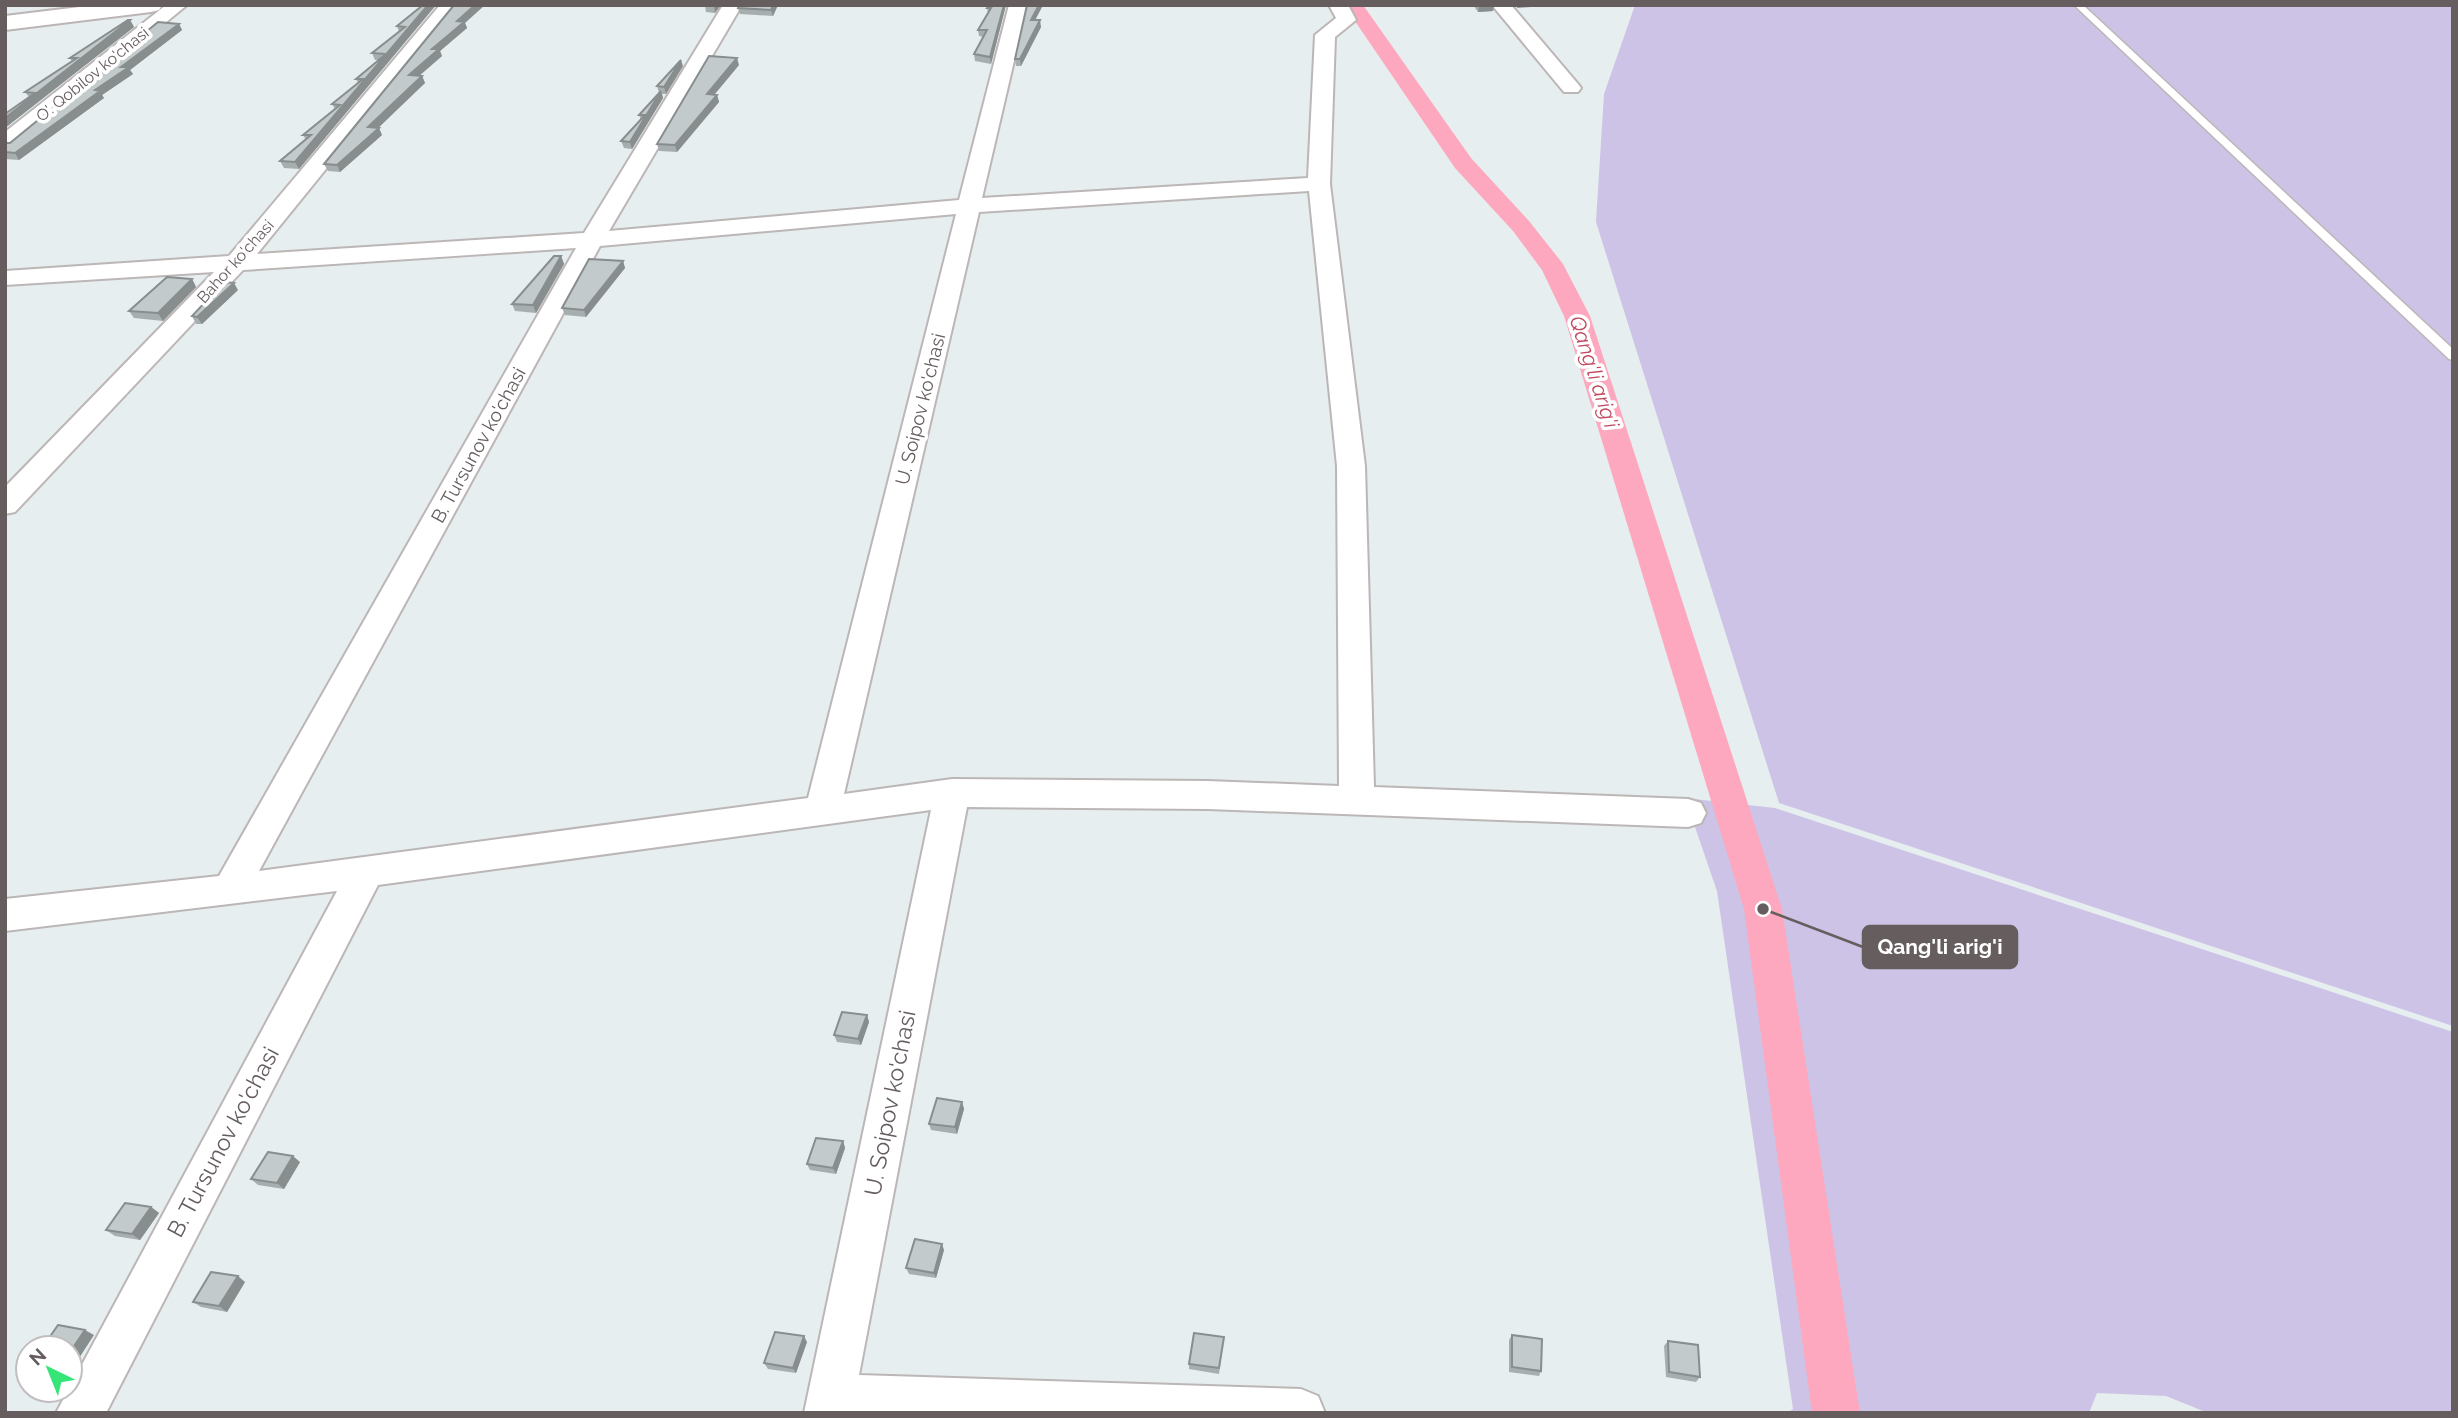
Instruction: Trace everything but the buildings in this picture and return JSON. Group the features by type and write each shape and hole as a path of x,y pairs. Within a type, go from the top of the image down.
{"street":[{"path":"5,23 150,5"},
{"name":"O'. Qobilov ko'chasi","path":"5,143 178,5"},
{"name":"Bahor ko'chasi","path":"5,505 236,262 450,5"},
{"name":"B. Tursunov ko'chasi","path":"230,890 592,240 733,5"},
{"name":"U. Soipov ko'chasi","path":"822,812 1018,5"},
{"path":"1338,5 1346,20 1325,35 1320,184 1351,466 1357,800"},
{"path":"1501,5 1571,88"},
{"path":"5,278 592,240 969,206 1320,184"},
{"path":"5,915 230,890 952,793 1208,795 1688,813"},
{"name":"U. Soipov ko'chasi","path":"830,1406 952,793"},
{"name":"B. Tursunov ko'chasi","path":"79,1413 366,872"},
{"path":"830,1406 1301,1413"}],"lane":[{"path":"2078,5 2453,356"}],"shaded area":[{"path":"1635,5 2453,5 2453,1026 1779,803 1596,222 1604,94"},
{"path":"1685,798 1775,808 2453,1032 2453,1413 2208,1413 2166,1396 2097,1393 2089,1413 1787,1413 1793,1409 1717,891"}],"waterway":[{"name":"Qang'li arig'i","path":"1353,5 1463,163 1521,226 1554,269 1577,316 1763,909 1836,1413"}],"place":[{"name":"Qang'li arig'i","path":"1763,909"}]}
